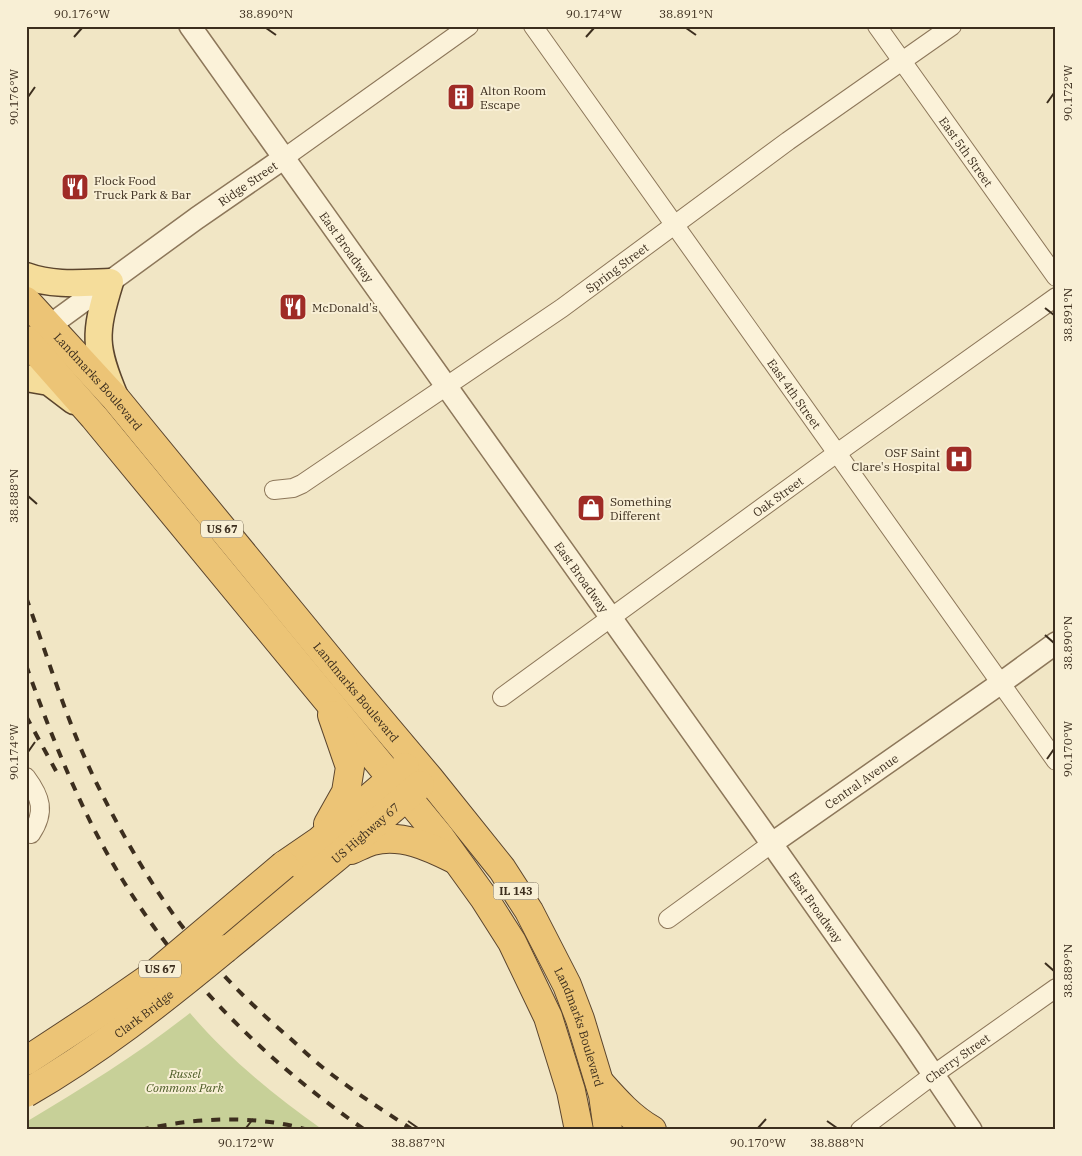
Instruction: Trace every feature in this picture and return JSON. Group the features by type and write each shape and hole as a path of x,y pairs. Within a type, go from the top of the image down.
{"highway":[{"name":"Landmarks Boulevard","path":"26,301 116,399 502,869 529,911 567,984 600,1084 608,1130"},
{"name":"Landmarks Boulevard","path":"27,342 94,416 399,787 440,837 484,898 512,942 548,1017 571,1091 579,1130"},
{"name":"US 67","path":"326,700 350,768 346,792 328,848"},
{"path":"328,848 421,769"},
{"path":"328,848 373,841 408,841 429,846 457,861"},
{"name":"Clark Bridge","path":"26,1060 155,974 284,865 328,848"},
{"name":"US Highway 67","path":"302,886 328,848"},
{"name":"Clark Bridge","path":"26,1093 52,1078 120,1032 175,991 302,886"},
{"path":"600,1084 623,1108 640,1123 652,1130"}],"main road":[{"path":"26,276 39,281 56,283 110,282 98,328 98,348 104,370 116,399"},
{"path":"26,378 49,382 94,416"}],"street":[{"name":"East Broadway","path":"190,26 771,844 971,1130"},
{"name":"Ridge Street","path":"27,342 469,26"},
{"name":"East 4th Street","path":"533,26 1056,761"},
{"name":"East 5th Street","path":"877,26 1056,277"},
{"name":"Spring Street","path":"274,490 293,488 302,484 562,308 788,142 952,26"},
{"name":"Oak Street","path":"502,697 837,453 1056,297"},
{"name":"Central Avenue","path":"668,919 771,844 1001,684 1056,642"},
{"path":"26,777 36,791 40,803 40,815 32,834"},
{"name":"Cherry Street","path":"860,1130 933,1075 1056,988"}],"green space":[{"name":"Russel Commons Park","path":"190,1013 253,1076 323,1130 26,1130 26,1122 110,1070"}],"railway":[{"path":"26,597 67,713 95,780 117,823 167,906 207,957 267,1018 322,1067 413,1130"},
{"path":"26,665 57,748 84,809 119,875 147,918 211,997 246,1033 323,1100 365,1130"},
{"path":"26,716 56,771"},
{"path":"140,1130 181,1123 224,1120 267,1122 308,1130"}],"place":[{"name":"Alton Room Escape","path":"461,97"},
{"name":"Flock Food Truck Park & Bar","path":"75,187"},
{"name":"McDonald's","path":"293,307"},
{"name":"OSF Saint Clare's Hospital","path":"959,459"},
{"name":"Something Different","path":"591,508"}]}
